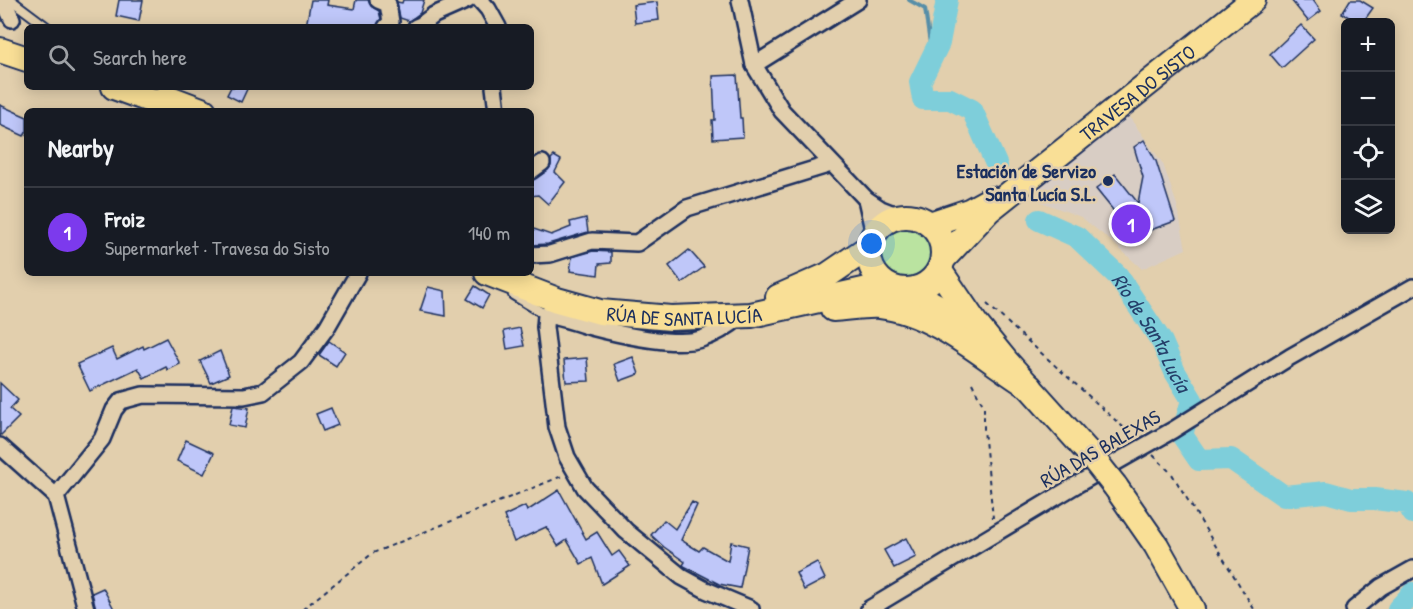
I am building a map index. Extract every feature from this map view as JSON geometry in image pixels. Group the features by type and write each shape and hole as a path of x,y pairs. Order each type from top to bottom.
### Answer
{"highway":[{"name":"TRAVESA DO SISTO","path":"930,224 969,211 993,198 1240,0"},
{"name":"TRAVESA DO SISTO","path":"942,264 976,222 999,202 1253,0"},
{"path":"6,29 24,44"},
{"path":"0,50 24,58"},
{"path":"124,90 187,108"},
{"path":"148,90 189,108"},
{"path":"899,216 921,218 930,224 939,233 944,245 942,264 933,281 922,288 910,291 897,290 886,285 877,277 869,257 872,240 880,226 899,216"},
{"name":"RÚA DE SANTA LUCÍA","path":"528,276 560,288 602,298 671,306 772,305 828,276 872,240"},
{"path":"942,264 976,324 1115,486 1156,545 1192,608"},
{"name":"RÚA DE SANTA LUCÍA","path":"495,276 556,300 600,312 709,321 742,315 772,305 886,285"},
{"path":"910,291 951,314 1006,361"},
{"path":"772,305 790,315 879,306 904,311 933,323 1030,387"}],"street":[{"path":"3,0 6,29"},
{"path":"378,0 388,4 393,24"},
{"path":"423,24 434,15 468,0"},
{"path":"480,0 496,24"},
{"path":"740,0 754,65 782,111 831,165 866,199 881,209 899,216"},
{"path":"754,65 858,0"},
{"path":"0,58 24,63"},
{"path":"494,90 497,108"},
{"path":"534,255 550,254 592,241 638,243 687,208 831,165"},
{"path":"866,199 872,240"},
{"path":"56,496 102,439 114,410 121,401 142,395 244,396 263,392 301,362 327,327 356,276"},
{"path":"528,276 563,296 584,302 649,311 700,312 709,321"},
{"name":"RÚA DAS BALEXAS","path":"869,609 1173,430 1290,357 1413,287"},
{"path":"751,609 682,577 626,531 585,488 567,457 557,427 545,327 546,315 560,316 603,330 672,340 696,330 709,321 772,305"},
{"path":"0,446 56,496 86,609"},
{"path":"1354,609 1381,587 1411,570"}],"lane":[{"path":"11,0 43,24"},
{"path":"1134,109 1138,100 1263,0"},
{"path":"167,90 191,108"},
{"path":"999,202 1022,195"},
{"path":"481,276 546,315"}],"path":[{"path":"972,383 984,408 984,430 995,534"},
{"path":"303,609 373,553 575,471"}],"shaded area":[{"name":"Estación de Servizo Santa Lucía S.L.","path":"1128,115 1163,164 1177,205 1186,249 1142,269 1081,217 1028,197"}],"green space":[{"path":"905,227 915,229 924,235 930,244 932,254 930,264 924,273 915,279 905,281 895,279 886,273 880,264 878,254 880,244 886,235 895,229"}],"building":[{"path":"119,0 143,0 139,21 116,16"},
{"path":"311,0 328,0 327,5 354,9 356,0 368,0 371,6 379,11 381,19 378,24 306,24"},
{"path":"403,0 424,0 420,13 409,21 400,18 397,2 402,3"},
{"path":"1291,0 1313,0 1321,11 1308,21"},
{"path":"1350,0 1360,0 1373,8 1366,18 1350,18 1342,13"},
{"path":"657,2 659,20 635,23 633,5"},
{"path":"1301,25 1314,39 1282,68 1270,54"},
{"path":"737,75 743,137 713,139 712,120 715,120 713,76"},
{"path":"230,90 247,90 241,102 227,95"},
{"path":"0,105 24,116 24,136 0,125"},
{"path":"1144,140 1156,161 1175,221 1148,231 1140,239 1129,241 1111,220 1117,215 1096,189 1115,174 1138,203 1143,177 1134,147"},
{"path":"554,156 561,160 555,172 565,182 548,204 538,195 534,196 534,179 548,170 551,166 551,159"},
{"path":"586,218 588,232 548,244 534,245 534,229 551,235 571,227 570,222"},
{"path":"689,250 704,267 682,283 669,266"},
{"path":"593,251 611,252 611,263 599,264 598,275 570,271 572,257"},
{"path":"475,286 489,295 482,308 467,299"},
{"path":"428,287 445,291 446,316 420,311"},
{"path":"520,328 524,346 507,349 504,331"},
{"path":"166,338 180,364 168,370 166,367 144,378 138,368 90,391 77,364 112,348 117,359"},
{"path":"329,341 345,352 336,366 319,355"},
{"path":"220,351 229,375 211,383 200,361"},
{"path":"633,357 639,374 620,381 614,364"},
{"path":"587,358 589,381 566,382 564,360"},
{"path":"0,383 18,400 10,409 19,417 0,436"},
{"path":"233,406 249,408 245,428 229,425"},
{"path":"331,408 338,425 323,431 316,414"},
{"path":"186,440 214,453 204,474 177,461"},
{"path":"559,490 586,539 597,532 612,556 619,551 630,566 602,584 592,558 581,564 567,540 558,546 546,527 514,542 504,516 525,506 527,511"},
{"path":"692,502 697,505 681,540 699,551 703,547 728,561 731,542 748,546 740,588 719,584 686,567 683,565 685,562 651,535 664,520 675,529"},
{"path":"906,538 916,557 894,568 884,550"},
{"path":"817,562 825,579 804,590 796,573"},
{"path":"103,588 114,609 96,609 92,593"}],"waterway":[{"path":"909,0 925,9 932,58"},
{"name":"Río de Santa Lucía","path":"947,0 939,43 920,82 923,99 950,99 972,110 997,166"},
{"name":"Río de Santa Lucía","path":"1039,220 1077,237 1118,276 1162,342 1175,372 1192,400 1182,435 1199,460 1231,459 1284,496 1326,492 1351,499 1407,503 1413,513"},
{"name":"Río de Santa Lucía","path":"1398,609 1413,593"}],"place":[{"name":"Estación de Servizo Santa Lucía S.L.","path":"1108,181"},
{"name":"Froiz","path":"1131,224"}]}
